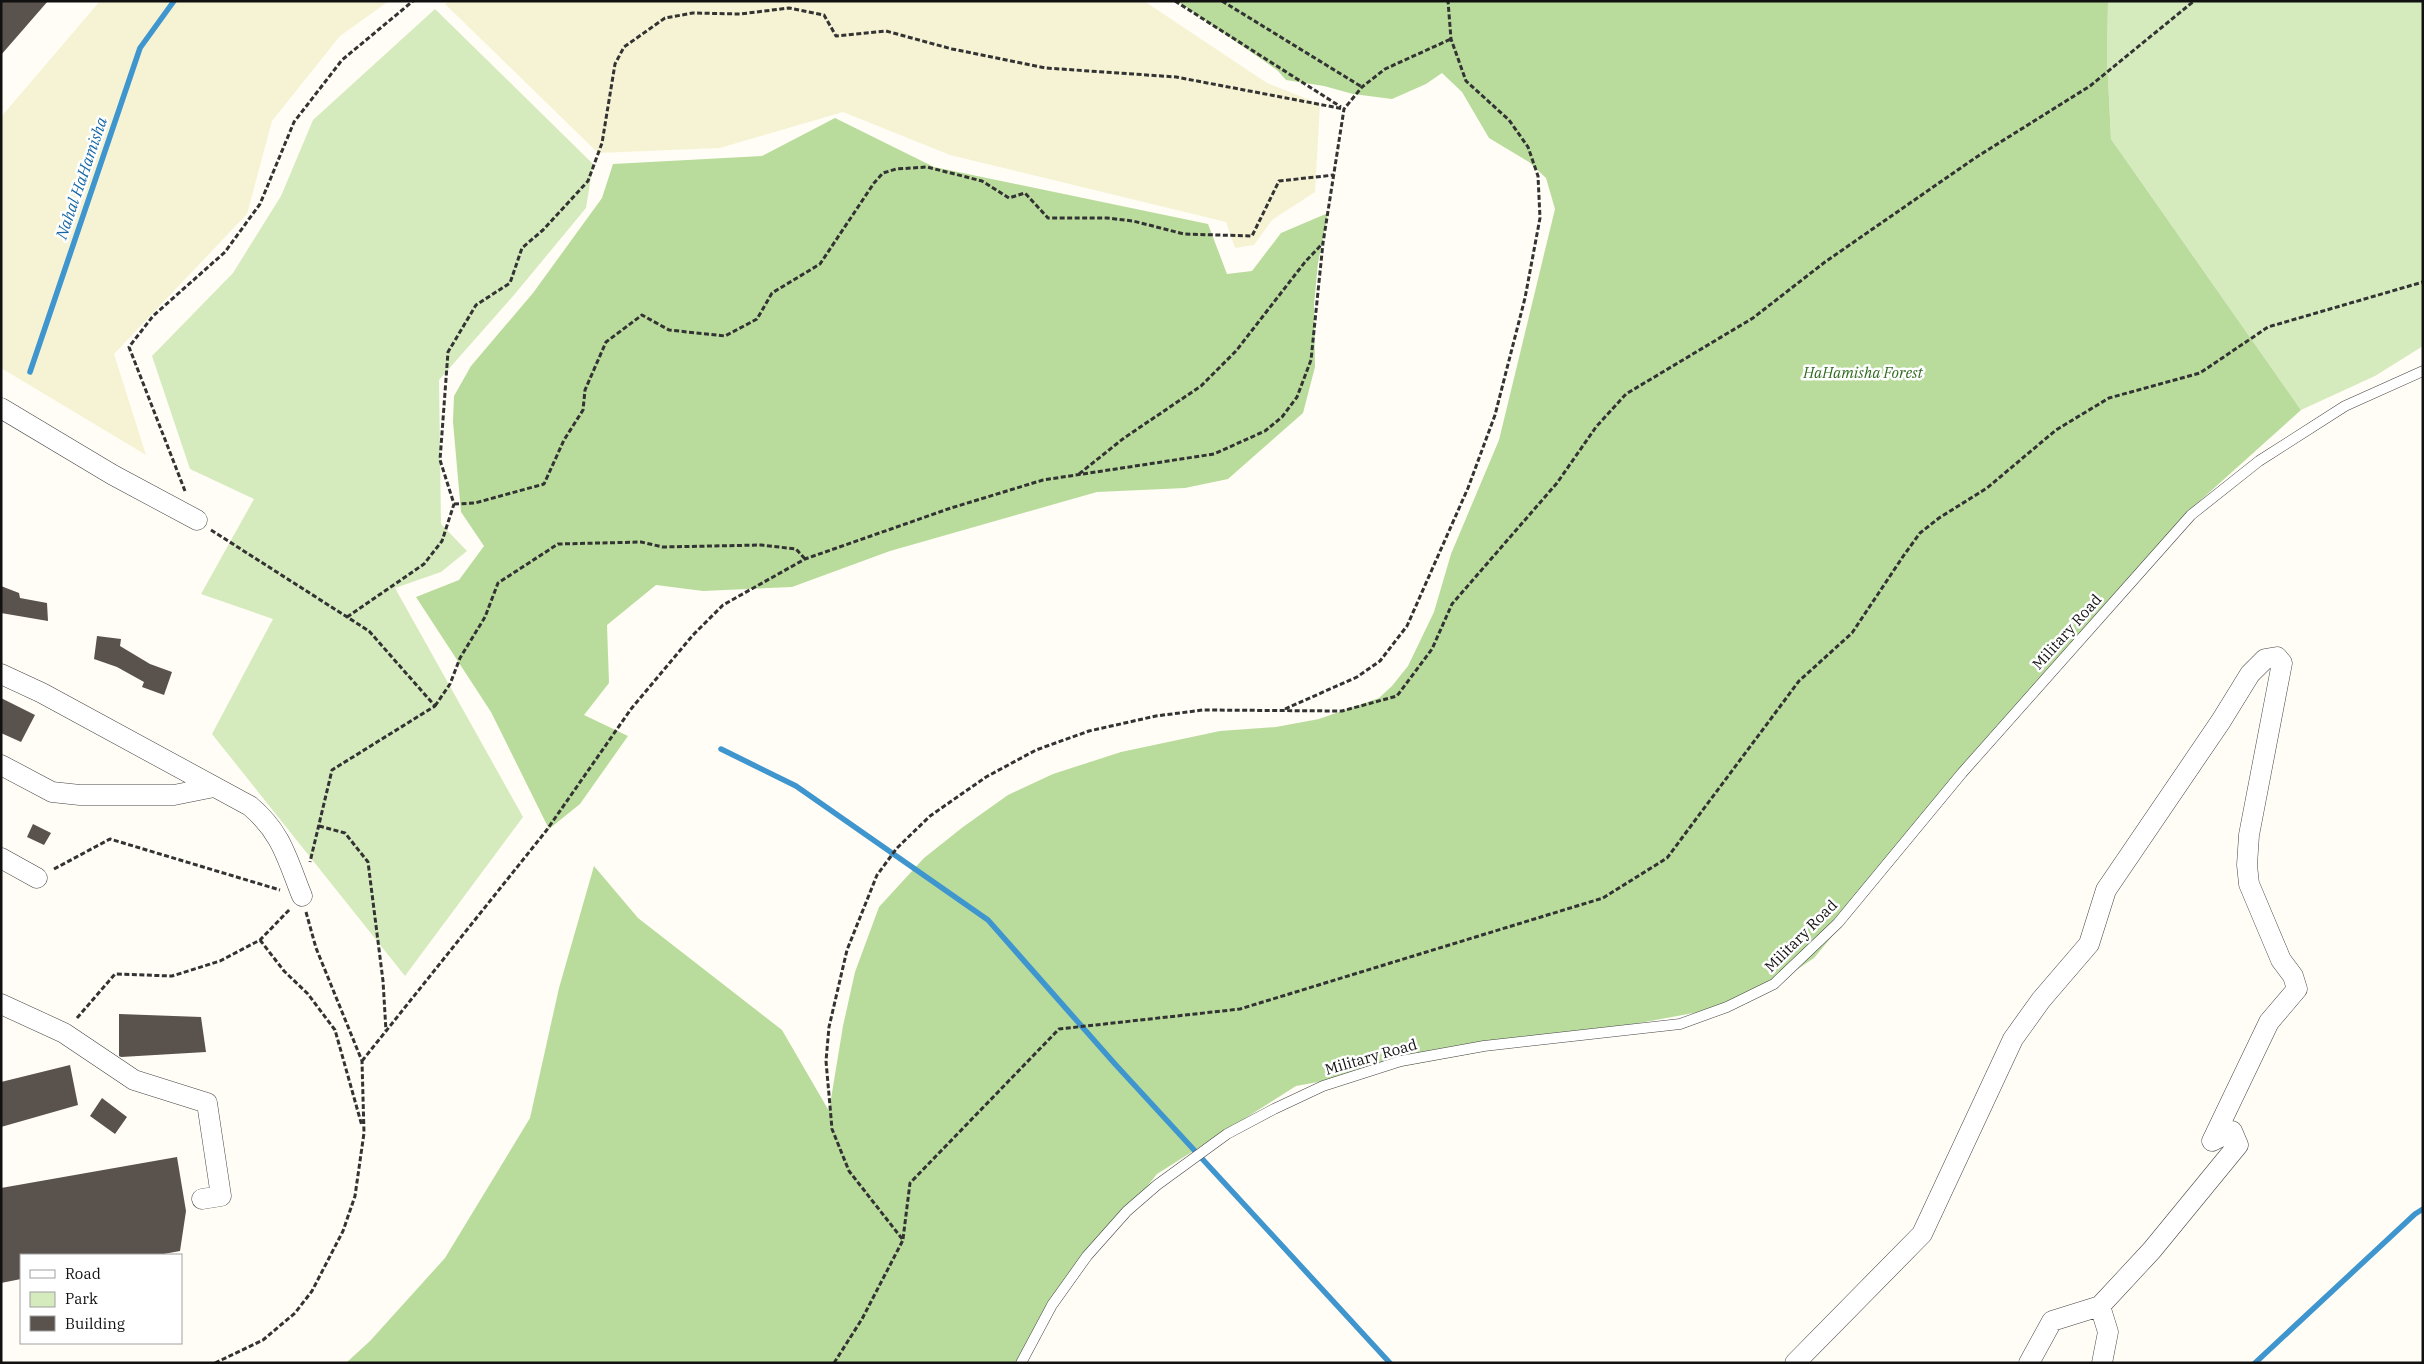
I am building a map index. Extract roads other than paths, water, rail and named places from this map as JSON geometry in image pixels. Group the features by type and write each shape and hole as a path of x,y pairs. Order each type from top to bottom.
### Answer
{"street":[{"path":"1,408 113,476 197,520"},
{"path":"1795,1363 1922,1234 2013,1039 2041,1000 2089,944 2106,890 2216,729 2250,674 2266,659 2277,658 2282,663 2248,835 2247,865 2249,884 2281,960 2293,976 2297,989 2269,1022 2212,1141 2232,1131 2238,1145 2152,1250 2100,1306 2052,1321 2029,1363"},
{"path":"1,674 51,698 250,806 267,820 279,839 302,896"},
{"path":"1,765 52,792 80,795 174,795 214,787"},
{"path":"1,858 36,878"},
{"path":"1,1004 64,1033 134,1080 207,1102 221,1196 202,1199"},
{"path":"2100,1306 2108,1332 2102,1363"}],"lane":[{"name":"Military Road","path":"1021,1363 1052,1305 1087,1256 1127,1211 1157,1185 1227,1134 1274,1109 1323,1086 1401,1061 1484,1046 1680,1024 1728,1007 1774,984 1838,923 1962,773 2191,515 2259,461 2345,406 2423,371"}],"waterway":[{"name":"Nahal HaHamisha","path":"30,372 140,48 174,1"},
{"path":"721,749 796,786 988,920 1115,1064 1390,1363"},
{"path":"2255,1363 2415,1214 2423,1209"}],"park label":[{"name":"HaHamisha Forest","path":"1863,373"}]}
